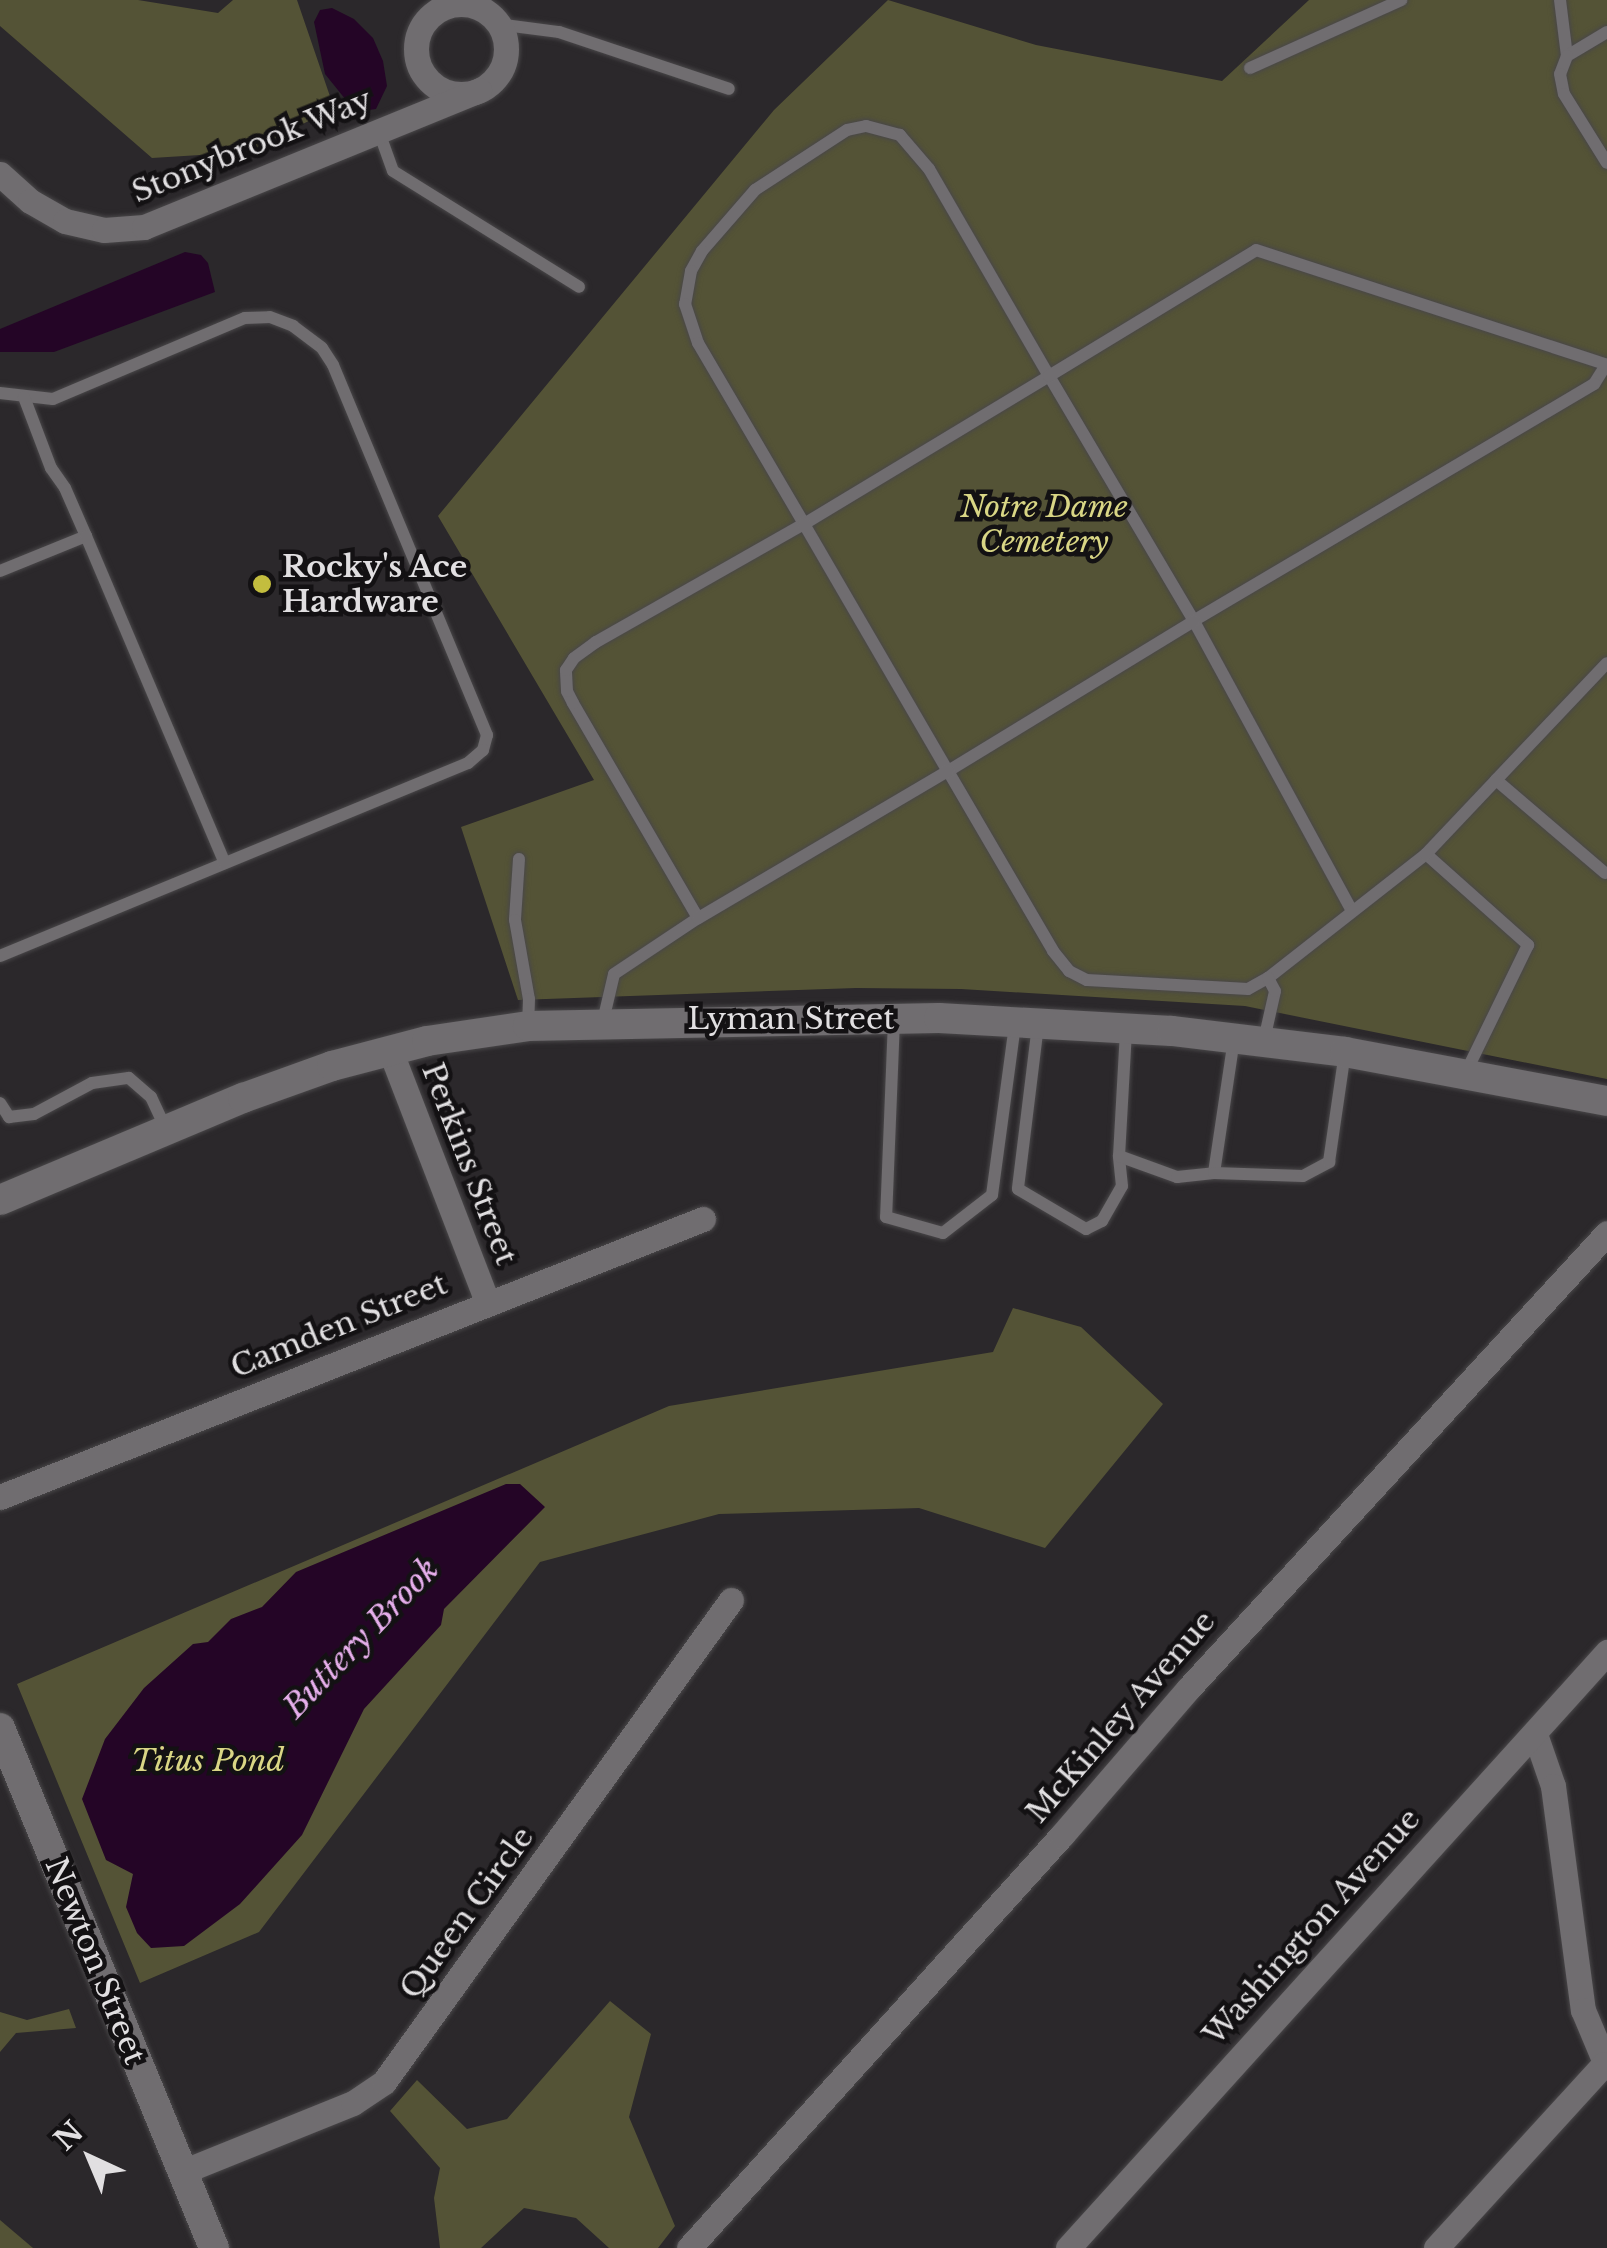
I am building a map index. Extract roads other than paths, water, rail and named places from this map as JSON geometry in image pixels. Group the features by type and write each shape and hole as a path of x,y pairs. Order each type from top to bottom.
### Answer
{"main road":[{"name":"Lyman Street","path":"0,1200 166,1129 314,1072 390,1050 528,1026 602,1021 894,1018 1126,1028 1249,1038 1344,1052 1607,1102"},
{"name":"Newton Street","path":"0,1728 10,1782 214,2248"}],"street":[{"path":"451,6 476,10 504,40 502,66 478,90 461,94 436,88 420,68 416,50 422,26 435,13 451,6"},
{"name":"Stonybrook Way","path":"0,174 30,201 64,221 90,228 130,229 162,221 478,90"},
{"name":"Perkins Street","path":"390,1050 487,1302"},
{"name":"Camden Street","path":"0,1497 703,1219"},
{"name":"McKinley Avenue","path":"689,2248 1062,1835 1201,1674 1607,1233"},
{"name":"Queen Circle","path":"182,2172 353,2103 391,2075 731,1600"},
{"name":"Washington Avenue","path":"1068,2248 1607,1652"},
{"path":"1436,2248 1606,2066 1583,2010 1553,1786 1535,1734"}],"lane":[{"path":"1250,68 1402,0"},
{"path":"1560,0 1567,56 1560,74 1564,94 1607,163"},
{"path":"476,10 558,32 729,90"},
{"path":"1567,56 1607,32"},
{"path":"1351,909 1194,621 914,146 886,128 866,126 830,139 779,172 734,209 691,271 685,304 698,343 1053,951 1069,971 1088,980 1159,987 1248,989 1268,978 1351,909 1426,854 1607,663"},
{"path":"378,132 393,171 579,286"},
{"path":"602,1021 614,974 698,918 1594,384 1606,365 1256,250 804,524 596,642 579,653 566,670 573,703 698,918"},
{"path":"0,393 62,396 258,316 292,326 322,348 333,365 484,724 486,743 468,763 0,956"},
{"path":"24,397 50,468 63,484 86,536 224,864"},
{"path":"0,571 86,536"},
{"path":"1496,780 1606,872"},
{"path":"1426,854 1528,945 1465,1074"},
{"path":"518,859 515,920 529,999 528,1026"},
{"path":"1214,1173 1249,1038 1275,991 1268,978"},
{"path":"894,1018 886,1216 943,1233 992,1195 1027,1022"},
{"path":"1027,1022 1018,1189 1086,1229 1102,1220 1122,1186 1119,1156 1126,1028"},
{"path":"1119,1156 1177,1177 1214,1173 1302,1176 1330,1162 1344,1052"},
{"path":"0,1103 9,1117 34,1114 92,1083 129,1078 151,1097 166,1129"}],"water":[{"path":"332,8 354,19 373,38 383,61 387,86 376,109 362,111 350,105 325,74 314,22 320,10"},
{"path":"185,252 201,255 208,263 215,292 54,352 0,352 0,329"},
{"name":"Titus Pond","path":"506,1484 520,1484 545,1507 444,1609 441,1625 364,1709 302,1835 240,1904 184,1946 151,1948 137,1933 126,1907 133,1874 106,1860 82,1799 105,1739 144,1688 193,1644 208,1642 231,1619 262,1607 296,1572"}],"place":[{"name":"Rocky's Ace Hardware","path":"262,584"}],"park label":[{"name":"Notre Dame Cemetery","path":"1044,524"}],"water label":[{"name":"Buttery Brook","path":"361,1638"}]}
